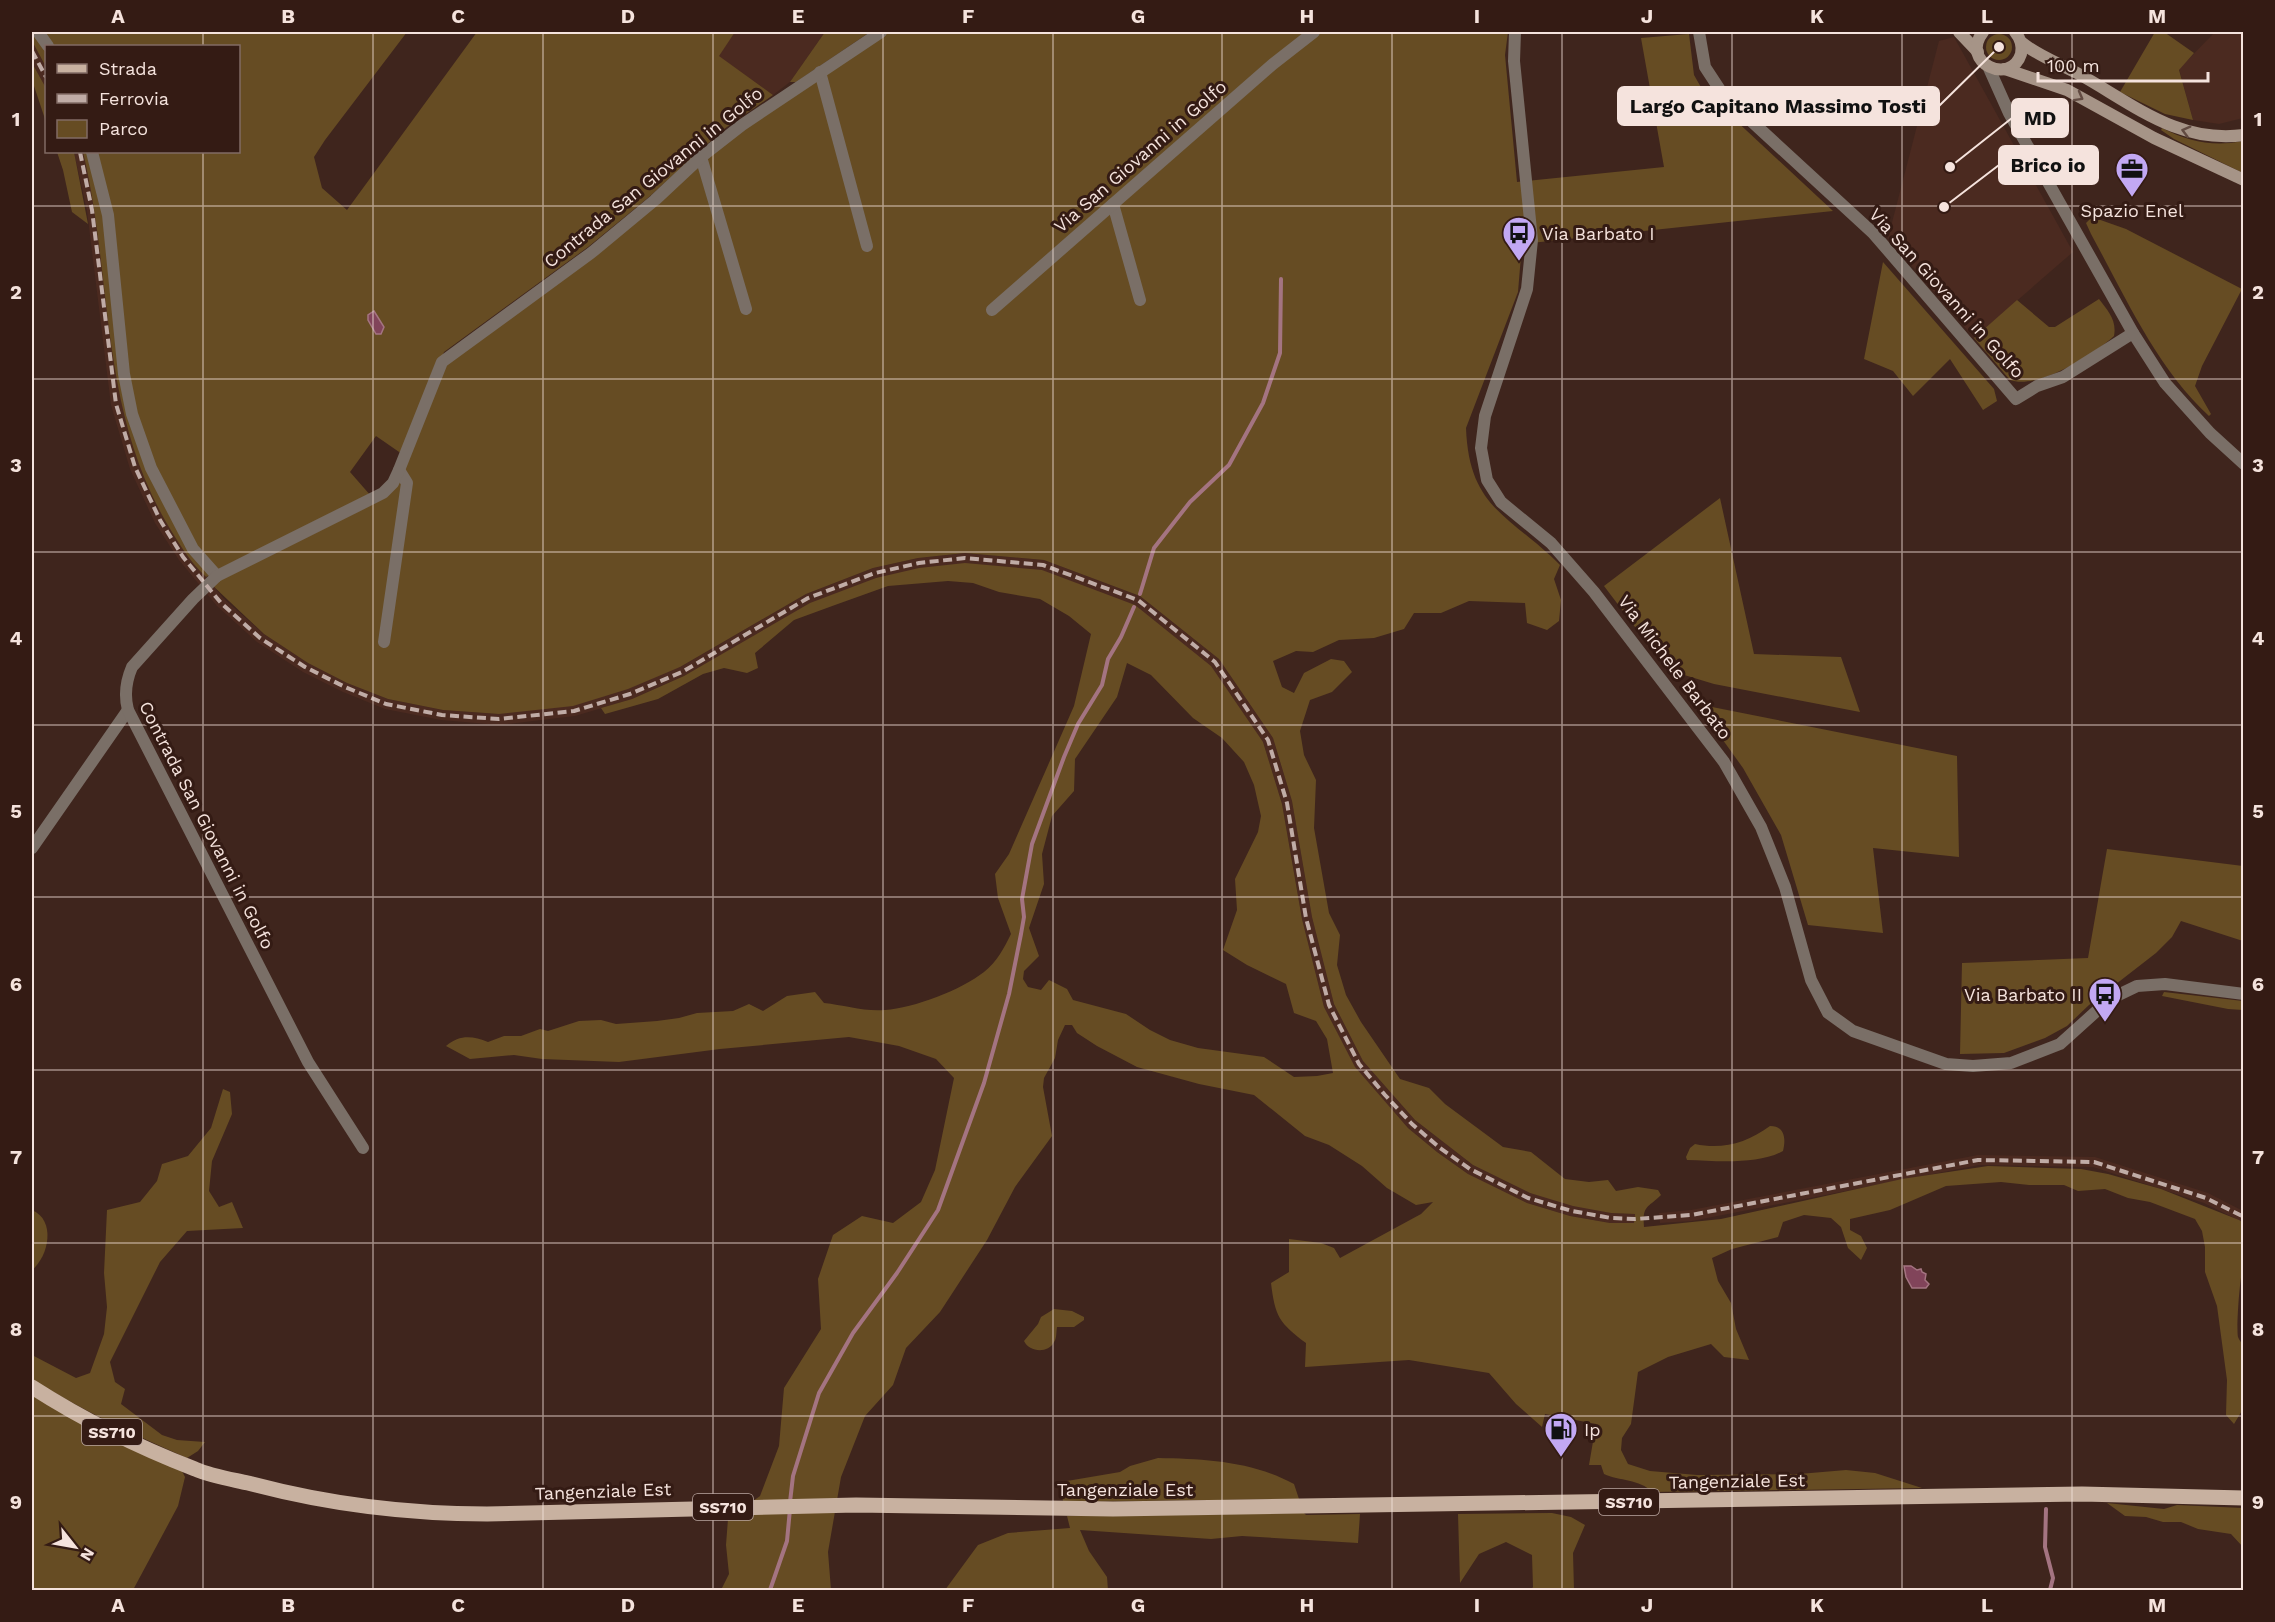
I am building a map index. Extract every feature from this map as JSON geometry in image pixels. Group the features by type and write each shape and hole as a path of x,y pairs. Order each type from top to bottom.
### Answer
{"main road":[{"path":"1959,32 1978,52"},
{"path":"1983,32 1977,44 1978,52 1981,60 1988,66 2005,69 2067,90 2154,138 2244,180"},
{"path":"2005,69 2019,58 2021,50 2018,37"},
{"path":"2018,37 2035,53 2077,73 2129,105 2173,127 2198,134 2225,137 2244,135"},
{"name":"Tangenziale Est","path":"32,1387 111,1432 196,1470 292,1495 432,1514 856,1505 1113,1509 2082,1494 2244,1498"}],"street":[{"path":"38,32 47,45"},
{"name":"Contrada San Giovanni in Golfo","path":"363,1148 308,1062 128,710 126,700 128,678 132,668 193,599 217,576 383,493 393,483 399,470 442,362 591,253 742,125 881,32"},
{"name":"Via San Giovanni in Golfo","path":"992,310 1273,64 1314,32"},
{"name":"Via Michele Barbato","path":"1515,32 1514,61 1532,240 1527,289 1485,416 1481,448 1487,480 1501,502 1551,543 1594,592 1724,762 1761,827 1785,887 1811,980 1828,1013 1853,1031 1946,1064 1973,1066 2011,1063 2060,1044 2109,999 2137,986 2165,984 2244,994"},
{"name":"Via San Giovanni in Golfo","path":"1699,32 1705,67 1724,96 1873,233 2016,399 2037,386 2063,377 2133,333"},
{"path":"1988,66 2009,113 2133,333 2165,382 2210,433 2244,464"},
{"path":"820,72 867,246"},
{"path":"92,153 108,216 124,374 132,414 151,468 188,540 217,576"},
{"path":"701,158 746,309"},
{"path":"1113,204 1140,300"},
{"path":"384,642 407,483 399,470"},
{"path":"32,848 128,710"}],"shaded area":[{"path":"735,32 825,32 790,82 773,95 718,56"},
{"path":"2215,32 2243,32 2243,118 2219,124 2193,120 2179,69"},
{"path":"1954,37 2073,252 1974,338 1888,238 1939,41"},
{"path":"32,41 45,65 45,86 32,63"},
{"path":"74,153 85,153 187,554 224,599 264,634 308,663 347,683 388,699 443,710 499,714 680,667 806,594 873,568 918,558 965,553 1044,560 1140,596 1219,659 1273,738 1292,801 1312,917 1334,1004 1363,1061 1415,1120 1473,1165 1530,1193 1611,1213 1635,1214 1634,1224 1610,1223 1570,1216 1527,1203 1468,1174 1408,1128 1354,1067 1324,1007 1302,919 1282,804 1263,742 1042,570 876,578 684,676 632,699 575,716 499,725 441,720 385,709 303,672 257,642 217,606 179,560 155,523 130,469 111,405 87,211"},
{"path":"374,311 384,327 381,334 376,334 368,320 368,315"},
{"path":"1978,1155 2095,1157 2208,1193 2243,1211 2244,1223 2204,1203 2093,1167 1979,1165 1692,1221 1660,1223 1659,1213 1691,1210"},
{"path":"1904,1266 1921,1269 1926,1274 1925,1280 1929,1284 1926,1288 1912,1288 1906,1277"}],"green space":[{"path":"32,32 407,32 314,157 322,188 347,210 477,32 735,32 719,56 773,95 724,129 649,197 588,247 444,352 402,454 376,436 350,472 371,496 206,577 189,558 166,522 144,478 129,433 118,387 92,199 83,153 240,153 240,45 45,45 45,65 32,41"},
{"path":"825,32 870,32 796,82 790,82"},
{"path":"883,32 1508,32 1505,55 1517,182 1664,167 1641,38 1689,34 1694,75 1702,89 1833,211 1522,244 1518,292 1466,428 1469,455 1475,477 1484,494 1495,508 1560,565 1554,579 1561,600 1559,621 1547,630 1527,623 1525,603 1469,601 1441,613 1414,613 1404,629 1374,638 1339,640 1313,652 1296,651 1273,661 1282,687 1294,693 1304,673 1331,659 1344,661 1352,672 1332,692 1310,700 1300,731 1304,755 1316,780 1314,828 1329,913 1340,935 1337,965 1346,995 1361,1022 1400,1079 1429,1088 1445,1104 1503,1147 1531,1152 1565,1179 1589,1182 1608,1180 1616,1191 1638,1187 1658,1190 1661,1195 1645,1211 1644,1227 1721,1219 1902,1179 1988,1166 2081,1169 2108,1174 2161,1189 2239,1220 2244,1223 2238,1324 2238,1337 2243,1346 2243,1409 2234,1424 2226,1415 2227,1380 2217,1306 2205,1272 2205,1247 2202,1231 2195,1219 2150,1202 2128,1198 2105,1189 2078,1191 2064,1185 2001,1182 1946,1186 1890,1210 1850,1219 1850,1230 1861,1236 1867,1248 1861,1260 1848,1248 1841,1227 1831,1218 1804,1215 1783,1222 1778,1237 1732,1249 1712,1258 1718,1281 1731,1303 1736,1329 1749,1360 1724,1357 1711,1344 1668,1357 1638,1372 1631,1424 1622,1438 1621,1450 1628,1464 1650,1471 1697,1475 1799,1474 1846,1470 1875,1473 1922,1488 1652,1492 1635,1482 1604,1474 1601,1465 1589,1465 1596,1424 1545,1414 1542,1427 1516,1404 1489,1373 1409,1360 1305,1367 1306,1343 1280,1318 1274,1303 1271,1283 1289,1272 1289,1239 1321,1243 1334,1248 1340,1258 1421,1214 1433,1202 1416,1205 1387,1188 1362,1166 1329,1145 1305,1136 1254,1095 1199,1084 1137,1067 1097,1046 1077,1033 1072,1025 1065,1025 1058,1040 1055,1058 1044,1078 1043,1087 1052,1136 1015,1187 987,1240 940,1312 906,1348 893,1385 865,1416 841,1477 828,1552 831,1590 721,1590 729,1574 726,1545 728,1519 760,1496 779,1446 784,1388 821,1329 818,1279 833,1235 862,1216 893,1223 921,1202 935,1170 954,1078 936,1059 899,1046 849,1037 720,1049 619,1062 542,1059 514,1055 470,1059 446,1046 461,1038 472,1037 488,1042 504,1036 521,1036 540,1029 548,1031 579,1021 601,1020 616,1024 657,1021 697,1013 733,1011 749,1004 763,1011 787,996 815,992 824,1003 870,1010 897,1009 923,1002 963,985 993,964 1011,934 998,898 995,874 1009,854 1074,706 1091,634 1069,616 1040,599 999,592 973,583 948,581 888,586 794,620 755,653 758,668 747,673 724,668 703,674 658,699 605,714 601,708 632,699 684,676 810,603 876,578 919,568 965,563 1042,570 1135,605 1211,666 1263,742 1282,804 1302,919 1324,1007 1355,1067 1408,1128 1468,1174 1527,1203 1570,1216 1610,1223 1634,1223 1635,1214 1611,1213 1573,1206 1530,1193 1473,1165 1415,1120 1363,1061 1334,1004 1312,917 1292,801 1273,738 1219,659 1140,596 1044,560 965,553 918,558 873,568 806,594 680,667 628,689 573,706 499,714 443,710 388,699 347,683 308,663 264,634 211,584 388,493 445,363 703,158","holes":["1127,663 1151,675 1193,718 1222,738 1244,762 1254,785 1261,816 1258,832 1235,879 1237,910 1223,950 1247,965 1286,984 1294,1013 1316,1021 1327,1039 1333,1073 1294,1077 1264,1057 1198,1048 1170,1040 1126,1014 1073,1000 1067,989 1049,980 1041,990 1028,987 1023,979 1024,971 1039,956 1029,928 1044,884 1042,854 1052,816 1074,791 1075,759 1117,697"]},
{"path":"2155,32 2164,32 2194,53 2179,70 2193,120 2165,114 2120,92"},
{"path":"1999,34 2008,38 2012,47 2008,56 1999,60 1990,56 1986,47 1990,38"},
{"path":"32,63 45,86 45,119 32,80"},
{"path":"2162,128 2182,137 2202,142 2243,141 2243,173 2174,139 2161,130"},
{"path":"57,153 74,153 88,224 72,212"},
{"path":"2092,217 2126,229 2242,289 2202,366 2195,386 2211,414 2209,416 2173,376 2143,330 2086,223"},
{"path":"1883,262 1994,389 1997,401 1983,410 1950,359 1913,396 1893,371 1864,359"},
{"path":"2099,299 2113,320 2114,336 2065,369 2035,380 2022,382 2010,380 1974,338 2017,300 2049,327 2055,327"},
{"path":"1720,498 1754,654 1841,657 1860,712 1714,684 1681,674 1657,656 1604,586"},
{"path":"1697,704 1957,756 1959,857 1873,848 1883,933 1808,925 1781,835 1743,768"},
{"path":"2107,849 2243,866 2243,941 2181,921 2172,937 2156,953 2089,1005 2067,1026 2045,1038 2004,1053 1960,1054 1962,963 2088,958"},
{"path":"2164,992 2243,1001 2243,1010 2162,996"},
{"path":"223,1089 230,1092 232,1114 212,1161 209,1191 219,1207 232,1202 243,1228 187,1231 160,1262 110,1362 115,1382 125,1389 121,1404 162,1435 177,1440 205,1442 198,1451 187,1458 108,1421 32,1379 32,1355 76,1378 90,1373 104,1334 107,1307 104,1273 107,1210 140,1202 157,1181 162,1164 188,1156 211,1128"},
{"path":"1770,1126 1779,1128 1783,1134 1783,1151 1750,1160 1687,1160 1690,1148 1695,1144 1715,1146 1734,1144"},
{"path":"32,1210 45,1222 47,1238 43,1256 32,1270"},
{"path":"1054,1309 1072,1311 1084,1317 1084,1320 1074,1327 1057,1327 1055,1340 1051,1346 1043,1350 1026,1345 1024,1341 1041,1317"},
{"path":"32,1395 108,1438 182,1471 185,1477 178,1506 133,1590 32,1590"},
{"path":"1158,1458 1211,1461 1262,1470 1294,1484 1299,1499 1063,1502 1061,1482 1120,1472 1130,1466"},
{"path":"2107,1503 2164,1509 2177,1505 2243,1508 2243,1547 2231,1534 2198,1529 2181,1522 2163,1522 2146,1517 2125,1516"},
{"path":"1304,1513 1306,1515 1360,1514 1358,1543 1242,1536 1211,1539 1080,1530 1089,1551 1107,1577 1108,1590 945,1590 978,1545 1008,1533 1070,1528 1067,1516"},
{"path":"1552,1513 1571,1517 1585,1525 1573,1553 1574,1590 1531,1590 1533,1587 1532,1555 1506,1542 1479,1554 1460,1583 1458,1514"}],"waterway":[{"path":"1140,594 1154,548 1190,502 1229,465 1263,403 1280,353 1281,279"},
{"path":"790,1502 793,1476 819,1393 853,1333 897,1273 938,1210 984,1083 1009,994 1024,917 1022,899 1032,844 1078,724 1102,685 1108,659 1134,607"},
{"path":"770,1590 787,1541 790,1509"},
{"path":"2046,1509 2045,1547 2053,1578 2050,1590"}],"railway":[{"path":"32,51 45,75"},
{"path":"80,153 92,210 116,404 135,467 160,520 183,557 221,603 260,638 305,667 345,687 386,704 442,715 499,719 574,711 630,694 682,672 808,598 875,573 919,563 965,558 1043,565 1138,600 1215,662 1268,740 1287,803 1306,918 1329,1005 1359,1064 1385,1095 1412,1124 1470,1169 1528,1198 1572,1211 1611,1218 1635,1219 1691,1215 1978,1160 2094,1162 2206,1198 2244,1217"}],"place":[{"name":"Largo Capitano Massimo Tosti","path":"1999,47"},
{"name":"MD","path":"1950,167"},
{"name":"Spazio Enel","path":"2132,198"},
{"name":"Brico io","path":"1944,207"},
{"name":"Via Barbato I","path":"1519,262"},
{"name":"Via Barbato II","path":"2105,1023"},
{"name":"Ip","path":"1561,1458"}]}
